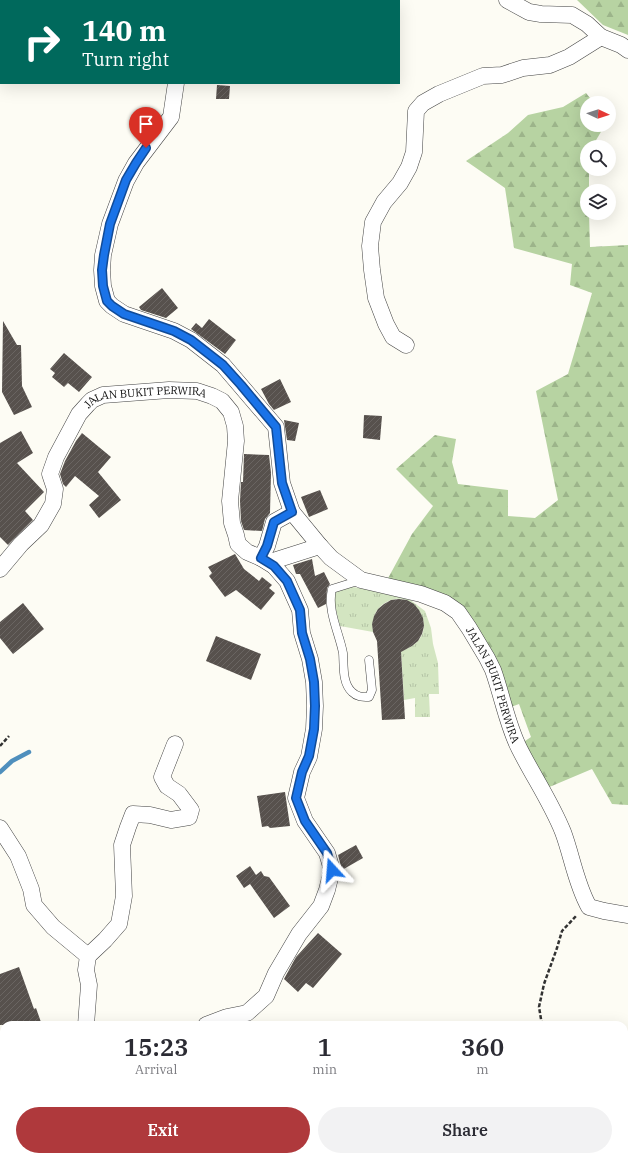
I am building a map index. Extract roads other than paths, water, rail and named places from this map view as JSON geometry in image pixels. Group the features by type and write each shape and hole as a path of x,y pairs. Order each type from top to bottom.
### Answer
{"street":[{"path":"507,0 529,12 572,15 587,24 601,37 621,45 628,50"},
{"path":"406,345 393,337 386,324 376,298 370,246 373,222 384,202 400,183 409,168 414,152 416,111 423,103 440,94 483,76 502,75 523,68 550,65 569,57 601,37"},
{"path":"176,84 171,117 136,163 126,180 110,224 102,270 103,286 107,301 124,314 174,331 191,340 223,365 276,427 282,483 292,512 274,522 267,546 268,562 287,581 300,610 302,633 310,659 314,682 314,729 309,756 302,772 296,798 305,821 327,853 332,870 321,906 299,934 276,973 266,996 247,1013 227,1017 216,1021"},
{"name":"JALAN BUKIT PERWIRA","path":"0,569 21,544 41,525 53,504 55,489 50,474 56,457 79,414 88,404 92,400 103,395 169,390 198,390 222,401 231,412 235,426 236,440 230,501 232,523 238,544 247,552 268,562"},
{"name":"JALAN BUKIT PERWIRA","path":"292,512 331,558 361,580 421,594 445,603 458,612 493,670 518,746 554,812 569,849 584,898 589,906 604,911 628,915"},
{"path":"268,562 320,546"},
{"path":"86,1021 89,985 86,970 88,956 119,924 124,896 122,845 134,814 150,815 171,820 189,817 191,810 179,794 167,786 162,777 175,744"},
{"path":"0,828 18,856 31,888 34,905 53,927 88,956"}],"lane":[{"path":"361,580 332,589 330,596 330,603 342,652 344,677 351,692 360,698 369,697 372,690 370,660"}],"waterway":[{"path":"0,772 12,761 29,752"}]}
